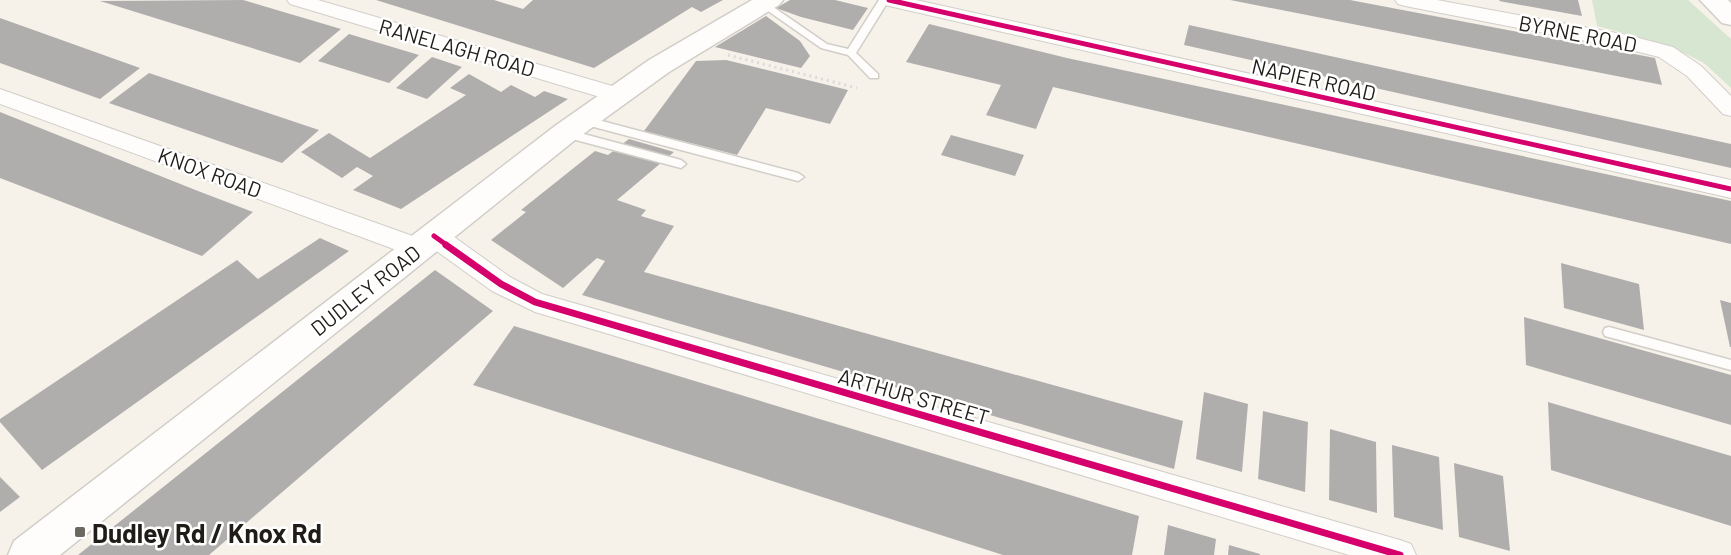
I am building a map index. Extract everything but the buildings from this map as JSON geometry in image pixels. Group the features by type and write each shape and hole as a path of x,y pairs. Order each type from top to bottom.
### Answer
{"main road":[{"path":"1713,0 1731,17"},
{"name":"DUDLEY ROAD","path":"28,555 618,94 692,46 767,2"}],"street":[{"name":"RANELAGH ROAD","path":"297,0 618,94"},
{"name":"NAPIER ROAD","path":"889,0 1731,189"},
{"name":"BYRNE ROAD","path":"1405,0 1628,42 1666,52 1694,71 1731,109"},
{"name":"KNOX ROAD","path":"0,96 427,242"},
{"name":"ARTHUR STREET","path":"427,242 535,302 1400,555"}],"lane":[{"path":"851,53 884,0"},
{"path":"767,2 824,46 851,53 874,76"},
{"path":"574,127 681,164"},
{"path":"574,127 798,177"},
{"path":"1609,332 1731,365"}],"path":[{"path":"692,46 866,90"}],"green space":[{"path":"1592,0 1688,0 1731,39 1731,88 1704,63 1668,45 1597,26"}],"cycle path":[{"path":"889,0 1731,189"},
{"path":"434,236 501,284 535,302 1400,555"}],"place":[{"name":"Dudley Rd / Knox Rd","path":"80,532"}]}
